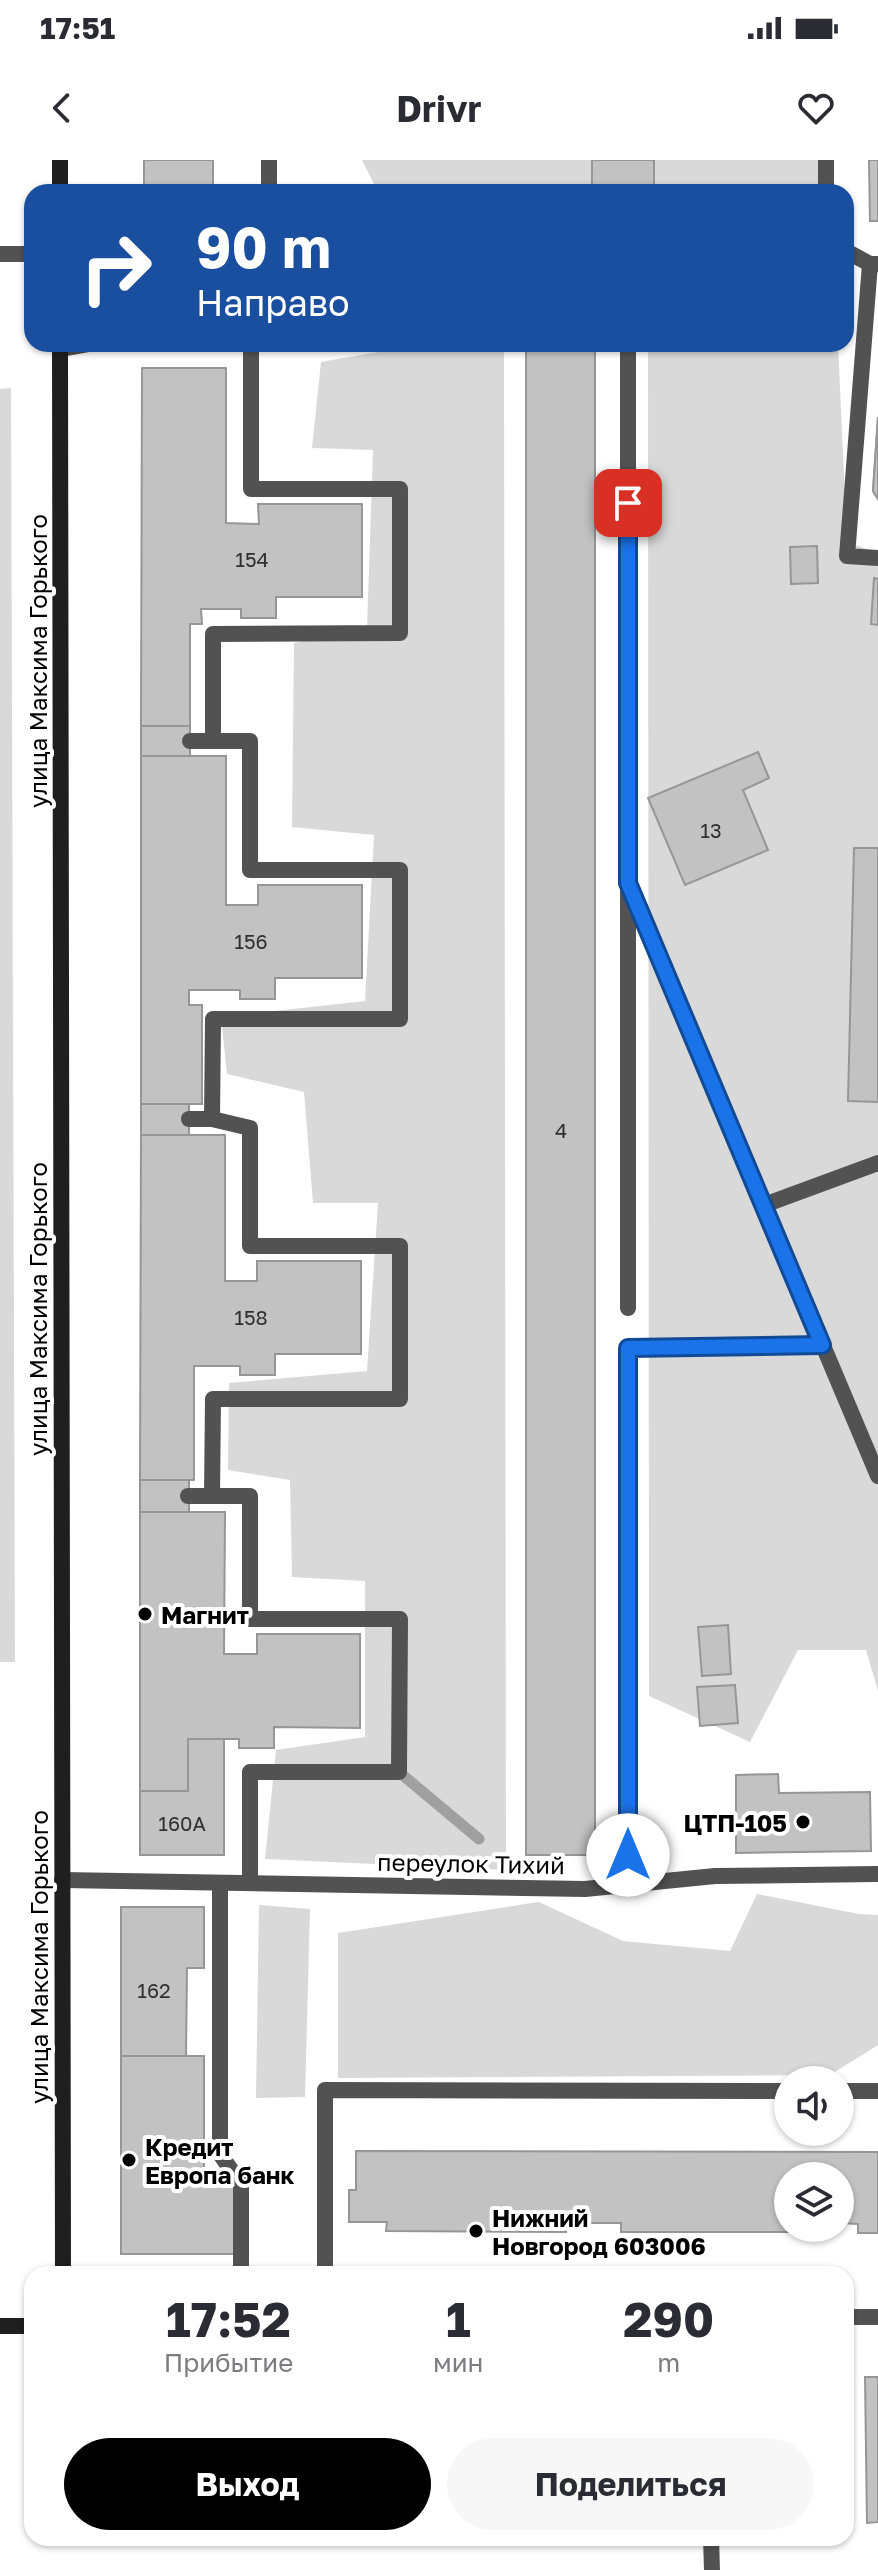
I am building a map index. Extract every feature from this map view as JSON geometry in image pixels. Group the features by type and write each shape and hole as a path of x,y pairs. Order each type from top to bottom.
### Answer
{"main road":[{"path":"60,160 60,184"},
{"name":"улица Максима Горького","path":"60,352 63,2266"},
{"path":"0,2326 24,2326"}],"street":[{"path":"269,160 269,184"},
{"path":"826,160 826,184"},
{"path":"0,254 24,254"},
{"path":"854,255 874,264 847,556 878,558"},
{"path":"213,741 213,634 400,633 400,489 251,489 251,352"},
{"path":"628,352 628,1308"},
{"path":"190,741 250,741 250,870 400,870 400,1019 213,1019 212,1119"},
{"path":"628,883 878,1476"},
{"path":"189,1119 212,1119 250,1128 250,1246 400,1246 400,1399 213,1399 212,1496"},
{"path":"764,1205 878,1163"},
{"path":"628,1885 628,1348 822,1345"},
{"path":"188,1496 250,1496 250,1619 400,1619 399,1772 250,1772 250,1883"},
{"name":"переулок Тихий","path":"62,1880 585,1889 715,1876 878,1874"},
{"path":"220,1883 220,2154 241,2184 241,2266"},
{"path":"325,2266 325,2090 774,2091"},
{"path":"854,2091 878,2091"},
{"path":"854,2317 878,2317"},
{"path":"711,2546 712,2570"}],"shaded area":[{"path":"362,160 829,160 830,184 374,184"},
{"path":"378,352 504,352 506,1870 265,1859 276,1750 365,1737 365,1581 292,1577 290,1480 228,1470 229,1383 367,1371 378,1203 313,1203 304,1092 227,1074 221,1017 365,1001 374,835 292,827 294,643 367,628 373,450 312,448 321,362"},
{"path":"648,352 838,352 847,542 878,553 878,1691 866,1650 798,1650 750,1742 649,1696"},
{"path":"11,388 15,1662 0,1662 0,389"},
{"path":"757,1894 878,1915 878,2045 844,2066 774,2066 774,2075 338,2078 338,1933 539,1902 623,1941 730,1951"},
{"path":"259,1905 310,1909 305,2097 256,2098"}],"building":[{"path":"144,160 213,160 213,184 144,184"},
{"path":"592,160 654,160 654,184 592,184"},
{"path":"869,160 878,160 878,221 870,221"},
{"path":"526,352 595,352 595,1855 526,1855"},
{"path":"142,368 226,368 226,523 259,524 258,504 362,504 362,597 276,597 276,618 241,618 241,609 201,609 202,624 190,624 190,726 141,726"},
{"path":"878,417 878,499 873,491"},
{"path":"878,417 878,499 873,491"},
{"path":"817,546 818,583 791,584 790,547"},
{"path":"874,578 878,579 878,625 871,624"},
{"path":"141,726 190,726 190,756 141,756"},
{"path":"758,752 769,778 743,790 768,850 685,885 648,798"},
{"path":"141,756 226,756 226,905 258,905 258,885 362,885 362,978 275,978 275,999 240,999 240,990 189,990 189,1005 202,1005 202,1104 141,1104"},
{"path":"854,848 878,848 878,1102 848,1101"},
{"path":"141,1104 189,1104 189,1135 141,1135"},
{"path":"141,1135 225,1135 225,1281 257,1281 257,1261 361,1261 361,1354 275,1354 275,1375 240,1375 240,1366 194,1366 194,1480 140,1480"},
{"path":"140,1480 189,1480 189,1512 140,1512"},
{"path":"140,1512 225,1512 224,1654 257,1654 257,1634 360,1634 360,1728 274,1727 274,1748 239,1748 239,1739 188,1739 188,1791 140,1791"},
{"path":"728,1625 731,1674 702,1676 698,1627"},
{"path":"735,1685 738,1723 700,1726 697,1687"},
{"path":"188,1739 224,1739 224,1855 140,1855 140,1791 188,1791"},
{"name":"ЦТП-105","path":"778,1774 779,1793 870,1792 871,1851 736,1853 736,1775"},
{"path":"121,1907 204,1907 204,1968 187,1968 186,2056 121,2056"},
{"path":"121,2056 204,2056 204,2185 234,2185 234,2254 121,2254"},
{"path":"356,2151 878,2152 878,2233 858,2233 858,2224 854,2224 854,2162 774,2162 774,2232 621,2232 621,2223 565,2223 566,2232 386,2231 387,2222 349,2222 349,2190 356,2190"},
{"path":"865,2377 878,2377 878,2522 867,2523"}],"waterway":[{"path":"399,1772 479,1839"}],"place":[{"name":"Магнит","path":"145,1614"},
{"name":"ЦТП-105","path":"803,1822"},
{"name":"Кредит Европа банк","path":"129,2160"},
{"name":"Нижний Новгород 603006","path":"476,2231"}],"route":[{"path":"628,503 628,883 822,1345 628,1348 628,1855"}]}
